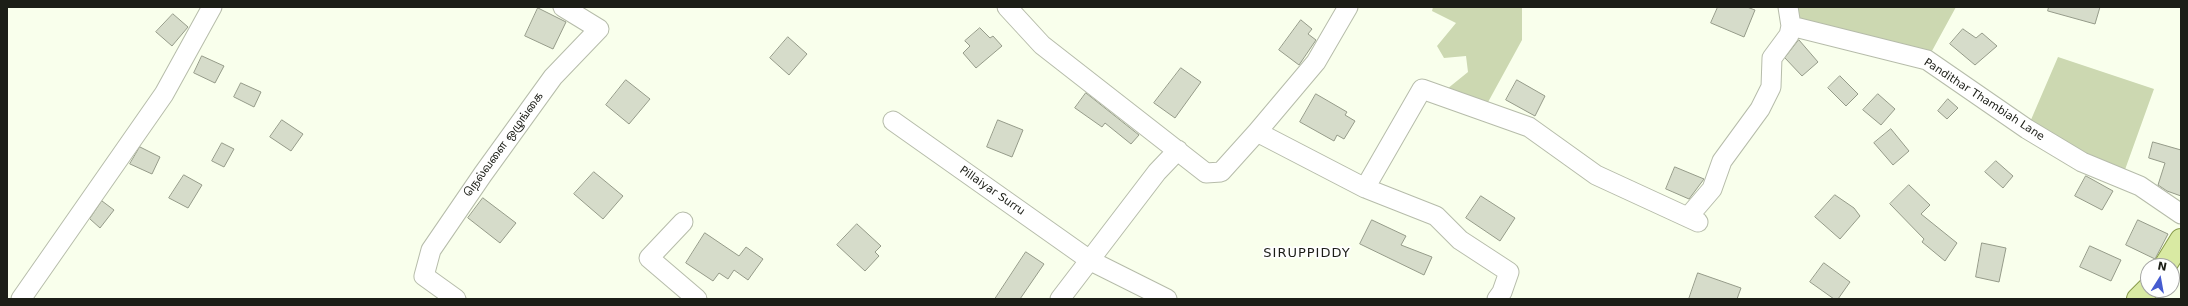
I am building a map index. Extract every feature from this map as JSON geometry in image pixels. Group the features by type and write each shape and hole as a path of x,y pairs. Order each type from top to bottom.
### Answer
{"main road":[{"path":"2170,258 2181,240"}],"street":[{"path":"21,299 164,94 212,7"},
{"name":"நெல்வளை ஒழுங்கை","path":"456,299 424,276 431,250 482,174 553,77 599,29 563,7"},
{"path":"1007,7 1042,45 1206,173 1221,172 1257,132 1316,62 1348,7"},
{"path":"1365,188 1422,89 1529,128 1596,175 1693,219 1712,188 1722,161 1760,108 1771,87 1772,58 1790,35 1791,26 1788,7"},
{"name":"Pandithar Thambiah Lane","path":"1791,26 1927,60 2026,129 2082,162 2140,186 2181,214"},
{"name":"Pillaiyar Surru","path":"893,121 1091,261 1167,299"},
{"path":"1257,132 1365,188 1436,216 1460,240 1509,272 1502,292 1497,299"},
{"path":"1060,299 1091,261 1157,172 1178,150"},
{"path":"683,222 649,258 697,299"}],"green space":[{"path":"1433,7 1522,7 1522,40 1487,104 1447,89 1468,72 1466,56 1444,58 1437,46 1456,23 1432,11"},
{"path":"1788,7 1956,7 1927,60 1791,26"},
{"path":"2058,57 2154,89 2122,178 2027,129"}],"building":[{"path":"1718,7 1747,7 1755,10 1744,37 1711,23"},
{"path":"2049,7 2100,7 2095,24 2048,11"},
{"path":"538,8 566,22 553,49 525,36"},
{"path":"173,14 188,27 172,46 156,32"},
{"path":"1301,20 1312,29 1308,34 1316,40 1299,65 1279,50"},
{"path":"980,28 990,38 993,36 1002,46 976,68 963,53 970,46 965,41"},
{"path":"1963,29 1976,38 1982,33 1997,46 1975,65 1950,44"},
{"path":"788,37 807,54 789,75 770,58"},
{"path":"1799,40 1818,62 1802,76 1785,58"},
{"path":"202,56 224,66 215,83 194,73"},
{"path":"1181,68 1201,82 1175,118 1154,103"},
{"path":"1840,76 1858,94 1846,106 1828,88"},
{"path":"626,80 650,99 629,124 606,105"},
{"path":"1517,80 1545,96 1535,116 1506,100"},
{"path":"241,83 261,92 254,107 234,97"},
{"path":"1086,93 1139,135 1131,144 1105,123 1102,127 1075,108"},
{"path":"1316,94 1347,112 1345,115 1355,121 1344,139 1337,135 1334,141 1300,122"},
{"path":"1878,94 1895,109 1881,125 1863,110"},
{"path":"1948,99 1958,108 1947,119 1938,111"},
{"path":"282,120 303,134 291,151 270,137"},
{"path":"998,120 1023,130 1012,157 987,147"},
{"path":"1891,129 1909,151 1893,165 1874,143"},
{"path":"2153,142 2181,150 2181,196 2167,191 2158,185 2165,163 2149,158"},
{"path":"222,143 234,149 224,167 212,161"},
{"path":"140,147 160,157 152,174 130,164"},
{"path":"1996,161 2013,176 2003,188 1985,172"},
{"path":"1675,167 1704,179 1689,199 1666,189"},
{"path":"594,172 623,196 603,219 574,194"},
{"path":"184,175 202,185 188,208 169,198"},
{"path":"2086,176 2113,191 2102,210 2075,196"},
{"path":"1909,185 1930,205 1921,214 1957,243 1945,261 1922,242 1924,239 1890,204"},
{"path":"1835,195 1854,208 1860,216 1840,239 1815,217"},
{"path":"1481,196 1515,218 1500,241 1466,218"},
{"path":"483,198 516,223 500,243 468,218"},
{"path":"102,201 114,210 100,228 90,219"},
{"path":"1372,220 1406,236 1401,245 1432,257 1424,275 1360,244"},
{"path":"2138,220 2168,234 2156,258 2126,245"},
{"path":"857,224 881,246 875,252 879,256 865,271 837,245"},
{"path":"705,233 739,256 746,247 763,259 748,280 734,270 728,279 719,273 713,281 686,263"},
{"path":"1982,243 2006,248 1999,282 1976,277"},
{"path":"2090,246 2121,260 2111,281 2080,267"},
{"path":"1026,252 1044,264 1020,299 995,299"},
{"path":"1824,263 1850,282 1838,299 1834,299 1810,282"},
{"path":"1698,273 1741,288 1737,299 1689,299"}],"district":[{"name":"SIRUPPIDDY","path":"1307,254"}]}
